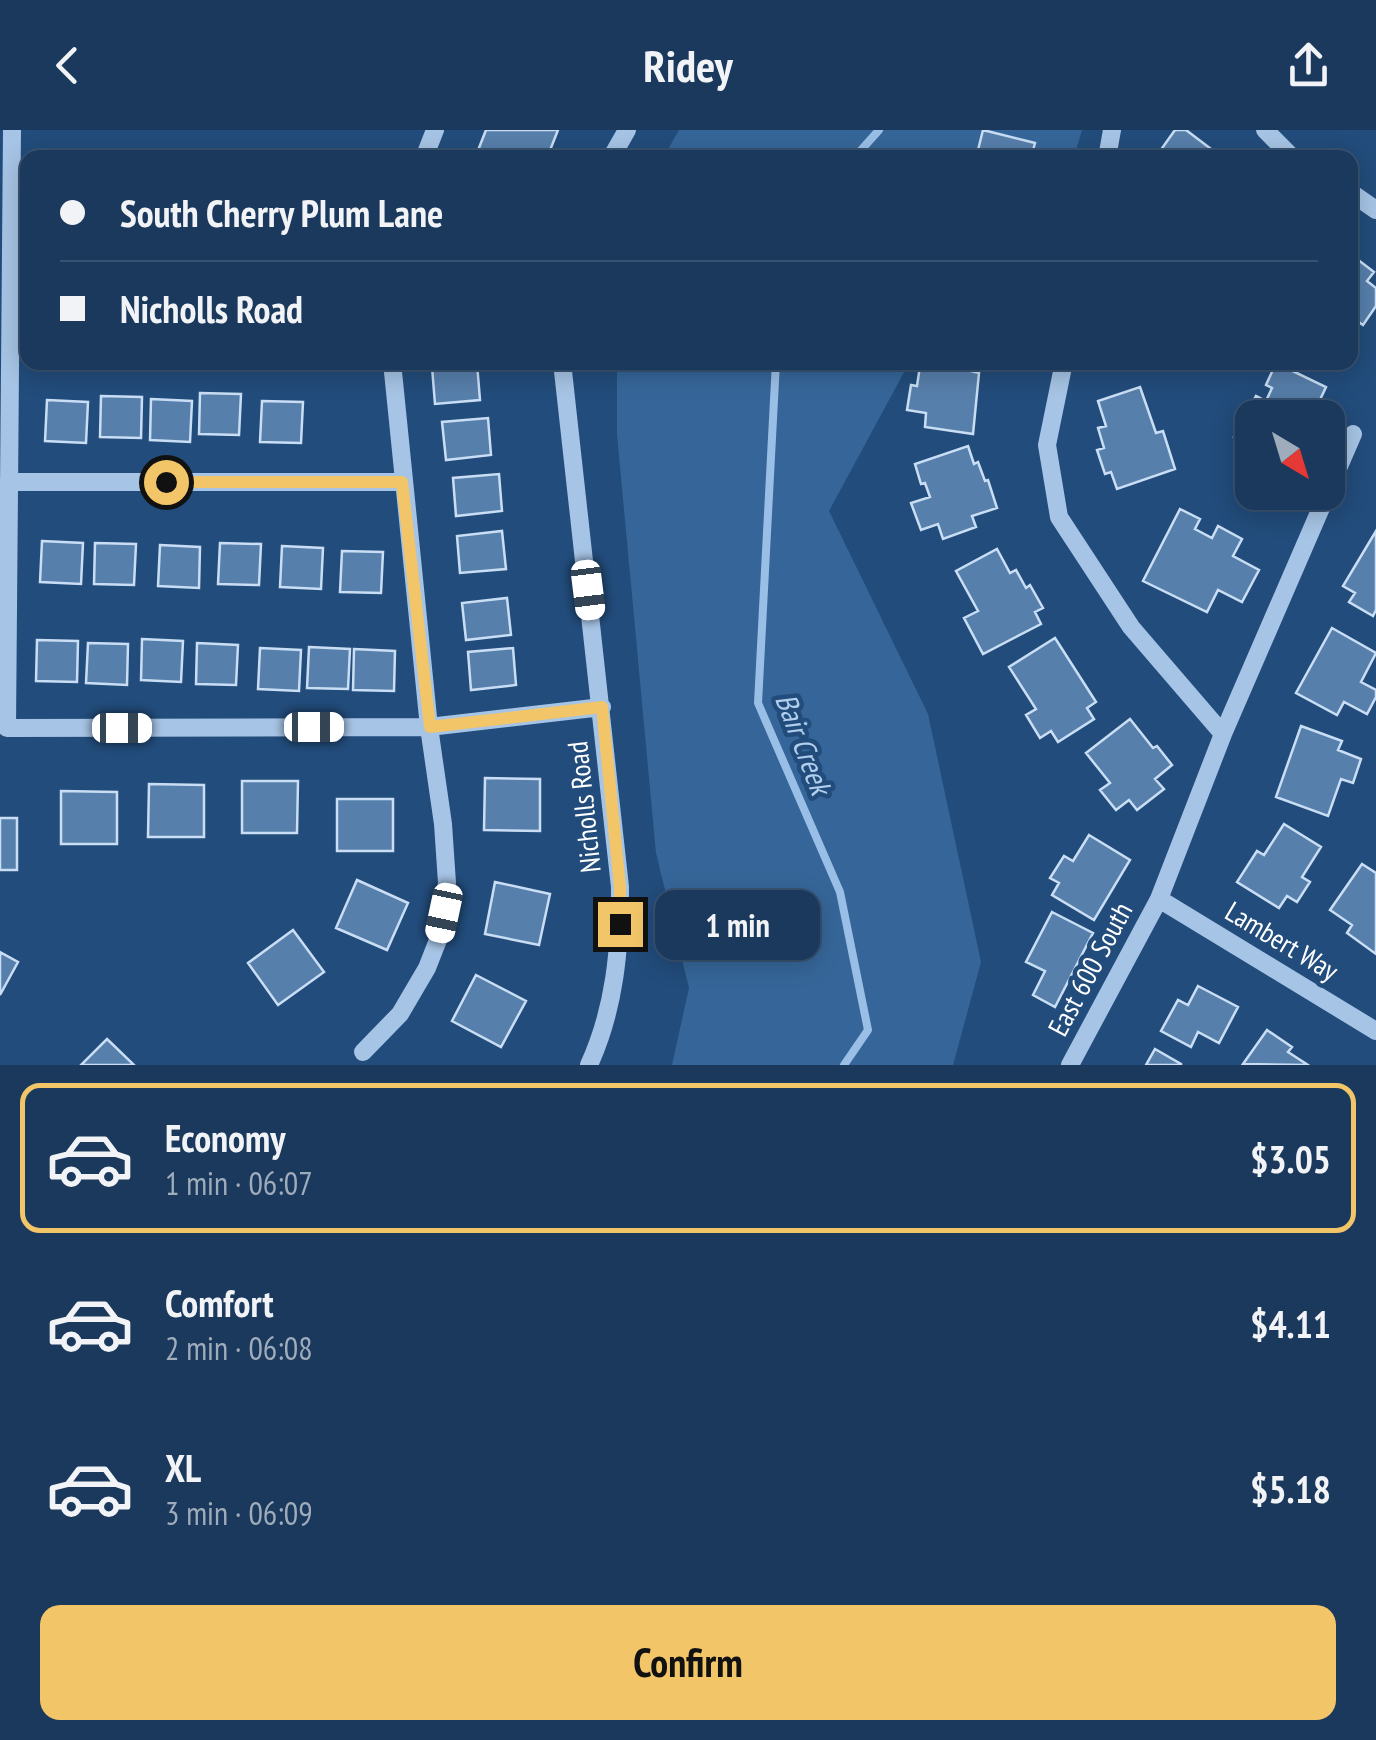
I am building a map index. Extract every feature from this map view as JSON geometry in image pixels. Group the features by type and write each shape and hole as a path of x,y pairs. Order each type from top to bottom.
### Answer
{"street":[{"path":"12,130 20,236 8,482 7,728 430,727 602,707"},
{"path":"1265,130 1285,150"},
{"path":"362,1052 386,1031 413,995 438,940 447,884 444,824 402,482 393,370"},
{"name":"Nicholls Road","path":"563,370 620,887 612,997 589,1065"},
{"path":"1062,370 1047,445 1060,517 1131,626 1223,734"},
{"name":"East 600 South","path":"1070,1065 1158,898 1223,734 1353,434"},
{"path":"8,482 402,482"},
{"name":"Lambert Way","path":"1158,898 1376,1031"}],"shaded area":[{"path":"679,130 1082,130 1076,150 668,150"},
{"path":"617,370 905,370 829,511 928,714 981,962 953,1065 672,1065 689,988 656,853 617,434"}],"building":[{"path":"486,130 558,130 550,150 478,150"},
{"path":"983,130 1035,143 1033,150 978,150"},
{"path":"1175,130 1186,130 1212,150 1161,150"},
{"path":"1358,260 1374,272 1367,281 1376,288 1376,306 1363,325 1358,322"},
{"path":"432,370 478,370 480,400 435,404"},
{"path":"919,370 979,373 973,434 925,427 926,413 907,410 911,385 917,386"},
{"path":"1273,370 1291,370 1326,387 1320,400 1266,400 1272,388 1266,385"},
{"path":"1140,387 1156,433 1163,431 1175,469 1117,489 1111,472 1105,474 1097,450 1104,448 1098,428 1106,426 1098,401"},
{"path":"200,393 241,394 239,435 199,434"},
{"path":"101,396 142,397 141,438 100,437"},
{"path":"151,399 192,401 190,442 150,440"},
{"path":"47,400 88,402 86,443 45,441"},
{"path":"262,401 303,402 301,443 260,442"},
{"path":"488,418 491,455 446,460 442,422"},
{"path":"968,446 974,464 978,462 985,481 988,480 997,508 972,516 976,527 943,539 938,524 921,530 911,503 930,497 915,464"},
{"path":"499,474 502,511 456,516 453,478"},
{"path":"1180,509 1200,519 1195,529 1212,538 1218,526 1242,539 1233,556 1259,570 1242,602 1218,590 1207,612 1143,581"},
{"path":"502,531 506,569 460,573 457,536"},
{"path":"1376,531 1373,616 1349,602 1355,593 1343,586"},
{"path":"42,541 83,543 81,584 40,582"},
{"path":"95,543 136,544 134,585 94,584"},
{"path":"220,543 261,544 259,585 218,584"},
{"path":"160,545 200,547 199,588 158,586"},
{"path":"282,546 323,548 321,589 280,587"},
{"path":"997,549 1010,573 1016,570 1026,588 1030,585 1043,608 1035,612 1041,624 983,654 964,618 978,611 956,571"},
{"path":"342,551 383,552 381,593 340,592"},
{"path":"507,598 511,635 466,640 462,603"},
{"path":"1332,628 1376,653 1361,682 1376,690 1367,714 1344,702 1337,715 1296,693"},
{"path":"1055,638 1096,702 1087,708 1094,719 1058,742 1051,731 1040,738 1026,715 1036,709 1009,667"},
{"path":"142,639 183,641 181,682 141,680"},
{"path":"37,640 78,641 77,682 36,681"},
{"path":"88,643 128,644 127,685 86,683"},
{"path":"197,643 238,645 236,685 196,684"},
{"path":"309,647 350,649 348,689 307,688"},
{"path":"260,648 301,650 299,691 258,689"},
{"path":"513,648 516,685 471,690 468,652"},
{"path":"354,649 395,651 394,691 353,690"},
{"path":"1130,719 1172,765 1155,779 1164,789 1137,810 1129,800 1116,810 1100,790 1110,783 1086,753"},
{"path":"1301,726 1342,741 1338,750 1361,759 1353,783 1341,779 1328,816 1276,797"},
{"path":"485,778 540,779 540,831 484,830"},
{"path":"242,781 298,781 297,833 242,833"},
{"path":"149,784 204,785 204,837 148,837"},
{"path":"61,791 117,792 117,844 61,844"},
{"path":"337,799 393,799 393,851 337,851"},
{"path":"0,818 17,818 17,870 0,870"},
{"path":"1284,824 1321,847 1302,877 1310,882 1297,902 1287,896 1279,908 1237,882 1257,851 1264,855"},
{"path":"1089,835 1130,860 1094,920 1052,895 1059,883 1050,878 1064,856 1073,861"},
{"path":"1362,864 1376,873 1376,954 1347,933 1352,925 1330,910"},
{"path":"357,880 408,903 387,950 336,928"},
{"path":"495,882 550,894 539,945 485,934"},
{"path":"1052,912 1093,933 1055,1007 1033,995 1045,971 1026,962"},
{"path":"293,930 324,972 278,1005 248,963"},
{"path":"0,952 18,962 0,995"},
{"path":"476,975 526,1001 501,1047 452,1021"},
{"path":"1198,986 1238,1007 1219,1043 1198,1032 1191,1047 1161,1031 1178,1000 1188,1005"},
{"path":"1267,1030 1292,1047 1288,1052 1308,1065 1243,1064"},
{"path":"107,1039 134,1065 81,1065"},
{"path":"1155,1049 1181,1064 1181,1065 1146,1065"}],"waterway":[{"name":"Bair Creek","path":"861,150 879,130"},
{"name":"Bair Creek","path":"776,370 758,703 840,892 868,1030 844,1065"}],"route":[{"path":"166,482 402,482 430,727 602,707 620,887 620,924"}]}
